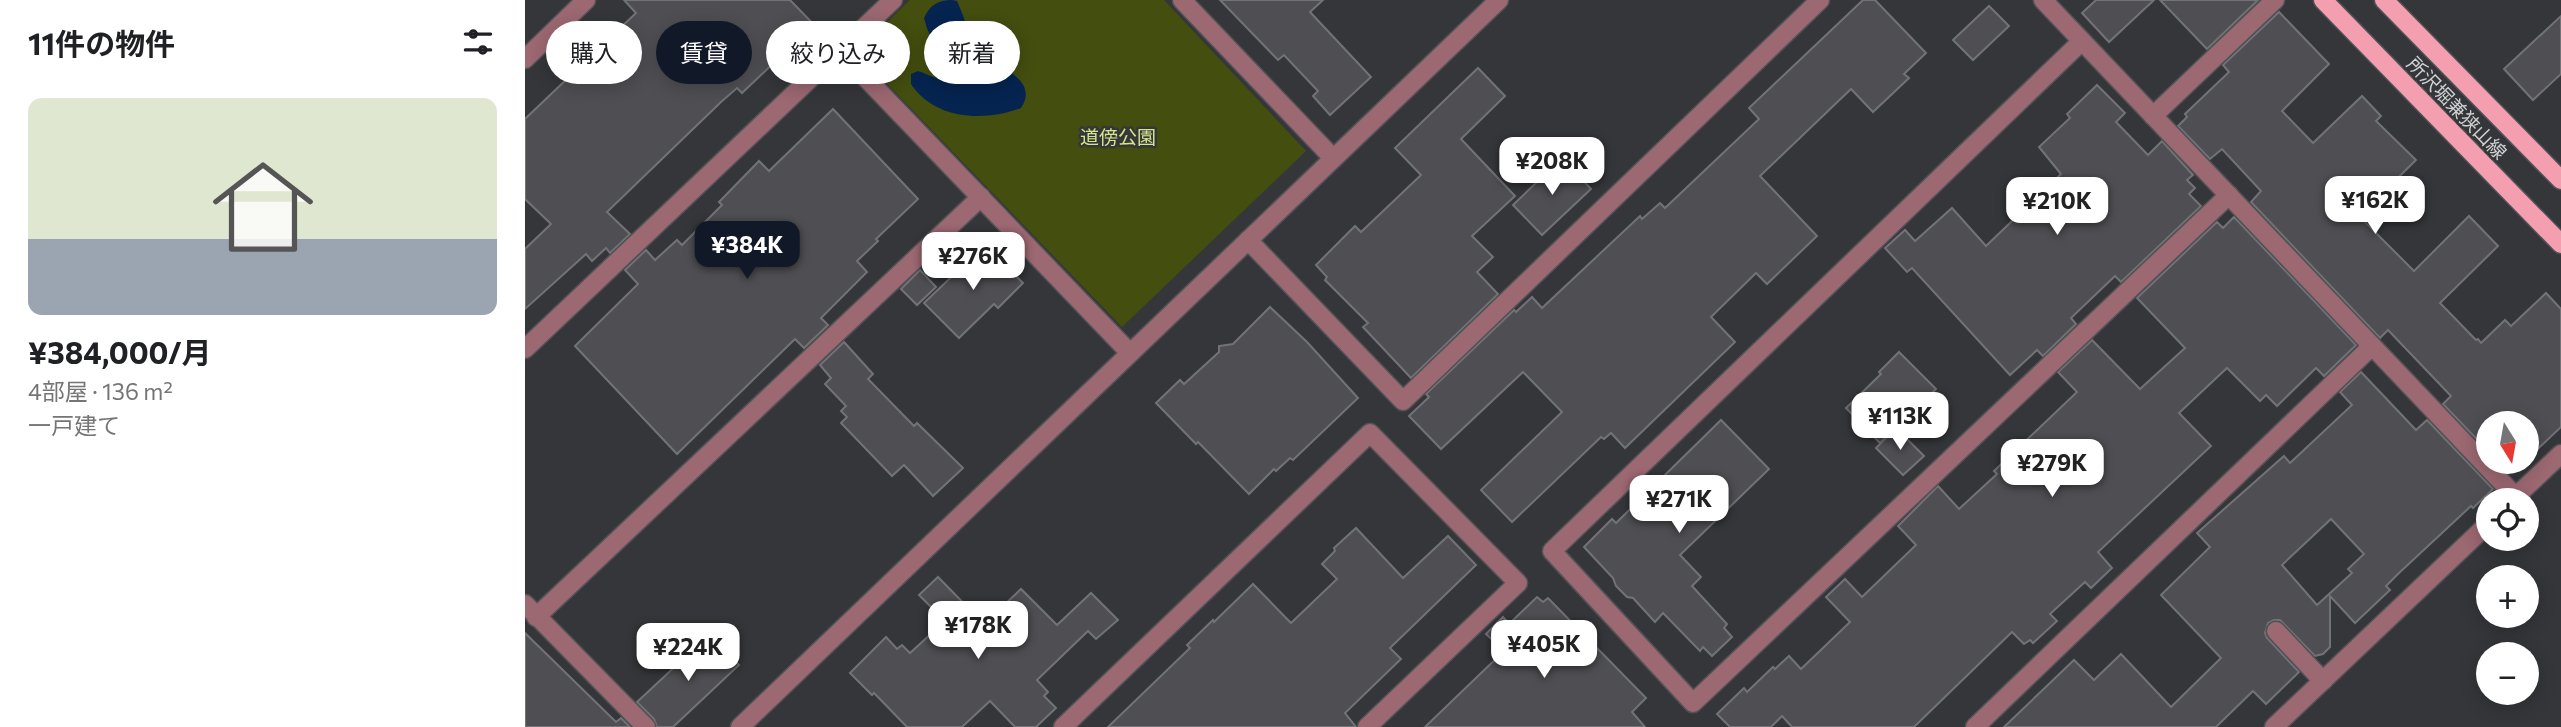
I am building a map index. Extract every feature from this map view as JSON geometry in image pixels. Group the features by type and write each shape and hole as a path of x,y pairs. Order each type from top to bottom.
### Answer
{"main road":[{"name":"所沢堀兼狭山線","path":"2323,0 2561,244"},
{"name":"所沢堀兼狭山線","path":"2384,0 2561,180"}],"street":[{"path":"525,59 586,0"},
{"path":"871,21 893,0"},
{"path":"740,727 1332,157 1499,0"},
{"path":"1248,240 1403,401 1820,0"},
{"path":"2043,0 2504,488"},
{"path":"2154,116 2275,0"},
{"path":"1185,1 1332,157"},
{"path":"2081,41 1552,551 1693,703 2229,195"},
{"path":"525,348 805,84"},
{"path":"872,84 1130,352"},
{"path":"646,727 531,610 981,197"},
{"path":"1975,727 2372,346"},
{"path":"1063,727 1370,433 1518,583 1367,727"},
{"path":"2525,488 2561,454"},
{"path":"2274,727 2476,535"},
{"path":"2276,631 2323,681"}],"green space":[{"name":"道傍公園","path":"910,0 1164,0 1306,151 1122,327 887,84 910,84 910,21 888,21"}],"water":[{"path":"943,1 957,1 965,21 925,21 929,10"},
{"path":"918,71 924,73 924,84 1020,84 1020,81 1026,98 1021,108 1007,112 961,115 933,105 921,96 911,84 911,74"}],"building":[{"path":"624,0 790,0 810,21 766,21 766,70 752,84 752,21 656,21 656,84 751,84 742,93 737,88 721,102 607,212 630,234 610,253 606,248 592,261 586,254 525,309 525,249 551,224 525,199 525,119 562,84 642,84 642,21 628,21 636,13"},
{"path":"1220,0 1323,0 1310,12 1371,77 1330,115 1313,96 1318,91 1284,55 1278,60"},
{"path":"1863,0 1875,0 1926,53 1904,74 1909,78 1873,112 1851,89 1760,176 1817,236 1767,284 1756,273 1711,317 1735,342 1625,448 1611,433 1604,439 1601,437 1512,522 1481,490 1562,412 1523,372 1441,449 1409,416 1429,397 1426,394 1514,310 1516,312 1532,297 1542,308 1640,216 1642,219 1660,203 1665,208 1759,119 1749,108"},
{"path":"2096,0 2154,0 2109,42 2082,13"},
{"path":"2160,0 2258,0 2207,49"},
{"path":"1989,6 2009,26 1973,60 1953,40"},
{"path":"2279,12 2329,64 2282,111 2313,143 2362,96 2381,116 2376,121 2416,160 2359,216 2414,271 2469,216 2498,246 2440,303 2481,343 2505,320 2511,326 2546,293 2561,309 2561,427 2539,448 2539,411 2476,411 2476,438 2443,404 2451,396 2388,330 2380,338 2251,202 2261,191 2222,149 2210,159 2178,126 2187,117 2185,114 2229,72 2223,65"},
{"path":"2561,16 2561,74 2533,100 2504,69"},
{"path":"1478,68 1505,96 1461,139 1515,196 1472,236 1493,257 1477,272 1498,294 1411,378 1363,327 1368,323 1325,280 1327,277 1316,265 1355,226 1361,232 1421,175 1395,148"},
{"path":"2097,85 2125,113 2116,122 2148,155 2162,141 2193,175 2187,180 2195,188 2189,194 2201,206 2121,282 2115,276 2071,318 2076,324 2043,356 2037,350 2010,375 1912,268 1907,272 1885,248 1905,230 1915,241 1952,208 1986,246 2061,174 2039,147 2070,118 2067,114"},
{"path":"833,109 918,199 857,261 867,272 821,318 828,325 804,348 795,339 677,454 575,346 638,284 625,270 646,250 655,260 677,240 682,245 722,205 719,202 759,161 769,171"},
{"path":"1562,158 1591,189 1542,235 1513,205"},
{"path":"2234,217 2356,345 2324,376 2316,368 2277,406 2266,395 2260,401 2227,368 2179,413 2211,446 2098,552 2112,568 2091,588 2085,582 2050,614 2057,621 2033,643 2030,640 2024,644 2012,632 1914,727 1792,727 1782,716 1771,727 1730,727 1717,714 1744,688 1747,692 1789,656 1801,669 1850,622 1826,597 1845,579 1862,597 1916,545 1898,526 1938,486 1959,509 1997,474 1994,471 2077,392 2058,372 2092,340 2140,389 2185,348 2137,298 2217,222 2223,228"},
{"path":"985,245 1023,283 998,308 994,304 959,338 924,303"},
{"path":"920,270 936,287 917,305 901,289"},
{"path":"1270,307 1307,342 1358,398 1293,460 1290,458 1276,471 1274,469 1249,494 1156,403 1180,380 1184,384 1219,352 1219,346 1233,344"},
{"path":"844,342 873,374 868,379 914,426 917,423 963,468 933,496 904,465 892,476 841,423 847,417 841,411 846,406 825,384 831,378 820,365"},
{"path":"1899,352 1936,389 1880,443 1846,408"},
{"path":"2361,372 2416,430 2427,420 2492,488 2476,488 2476,505 2473,508 2471,506 2399,573 2386,586 2390,590 2355,623 2330,596 2330,647 2323,654 2315,656 2280,620 2268,623 2265,633 2267,638 2299,672 2266,704 2253,691 2216,727 2004,727 2074,660 2094,680 2121,654 2171,707 2221,658 2161,595 2210,547 2197,533 2284,456 2290,463 2352,405 2340,392","holes":["2331,519 2364,554 2348,569 2352,573 2317,605 2282,565"]},
{"path":"1721,420 1769,469 1680,555 1701,577 1692,586 1727,624 1724,628 1732,637 1712,656 1703,647 1700,651 1663,613 1655,622 1633,598 1627,597 1616,586 1613,578 1584,547 1612,519 1616,523"},
{"path":"1896,428 1924,456 1903,475 1876,448"},
{"path":"1356,528 1403,578 1448,536 1476,565 1390,648 1401,659 1345,713 1356,727 1108,727 1190,648 1187,645 1253,584 1291,623 1337,579 1322,564 1335,551 1334,548"},
{"path":"938,577 984,624 1021,589 1057,625 1091,593 1118,620 1096,639 1088,631 1037,680 1048,692 1044,696 1056,708 1036,727 1015,727 990,701 962,727 907,727 850,673 886,637 897,649 902,645 910,653 945,621 919,595"},
{"path":"1537,597 1543,602 1548,598 1646,698 1632,712 1645,727 1425,727 1504,651 1486,634 1503,617 1509,624"},
{"path":"525,633 616,722 621,718 630,727 525,727"},
{"path":"710,634 739,665 673,727 657,727 654,719 637,702"}]}
